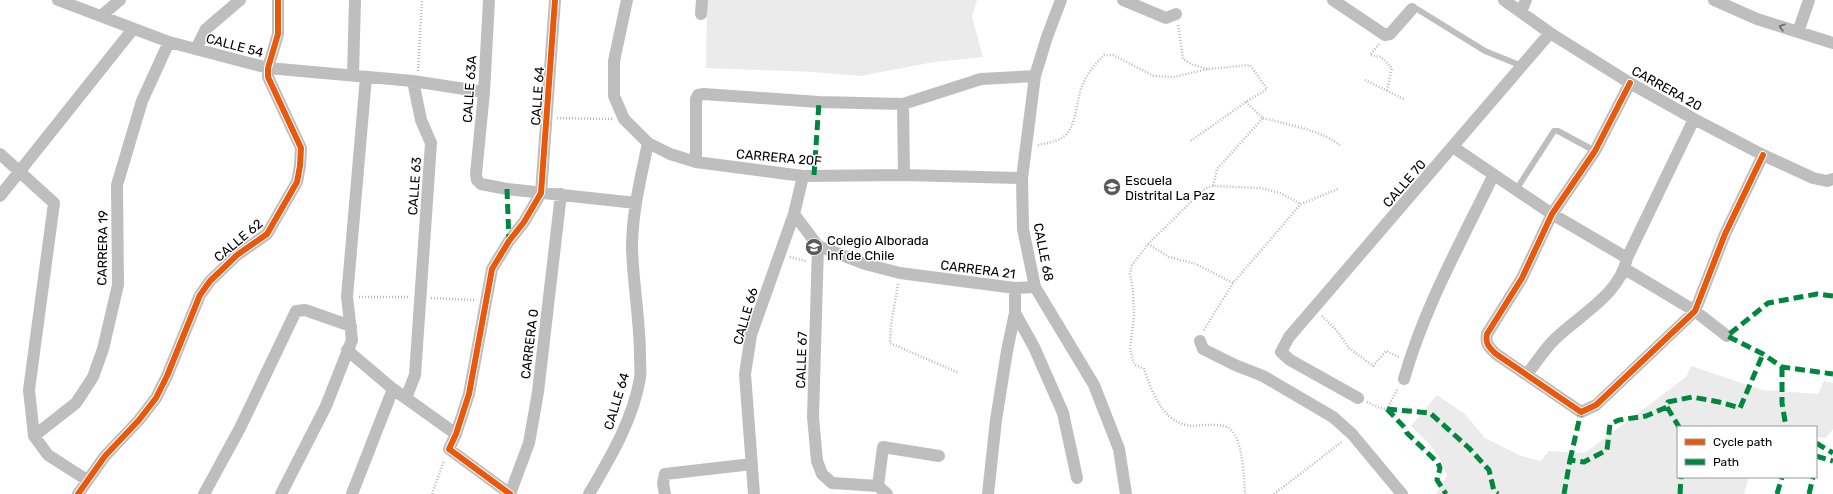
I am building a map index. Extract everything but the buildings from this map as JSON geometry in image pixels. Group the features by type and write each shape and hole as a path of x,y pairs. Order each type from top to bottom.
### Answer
{"street":[{"name":"CALLE 54","path":"58,0 169,42 268,68 415,81 484,92"},
{"path":"101,16 120,0"},
{"path":"196,49 206,29 240,0"},
{"name":"CALLE 62","path":"78,494 105,456 139,420 156,398 167,376 200,296 210,280 237,255 267,234 297,182 300,166 300,148 293,128 270,86 268,77 268,68 278,34 278,0"},
{"path":"353,75 355,0"},
{"name":"CALLE 63A","path":"489,0 484,92 476,174 477,180 481,184 506,189 541,193"},
{"name":"CALLE 64","path":"541,193 555,0"},
{"path":"624,119 614,96 614,61 627,0"},
{"path":"701,14 702,0"},
{"name":"CALLE 68","path":"1061,0 1046,37 1035,76 1022,178 1023,229 1035,287 1094,385 1119,449 1126,488"},
{"path":"1123,0 1166,18 1176,14"},
{"path":"1333,0 1385,35 1390,34 1412,8"},
{"name":"CARRERA 20","path":"1504,0 1550,33 1630,83 1694,119 1763,155 1813,178 1830,180"},
{"path":"1521,12 1526,0"},
{"path":"1714,0 1757,19 1833,43"},
{"path":"1798,32 1809,0"},
{"path":"0,196 133,29"},
{"name":"CALLE 70","path":"1358,398 1290,360 1281,352 1289,337 1313,311 1550,33"},
{"name":"CARRERA 19","path":"34,436 76,403 93,377 103,349 118,285 117,185 142,101 169,42"},
{"path":"696,162 696,99 698,95 704,94 819,102 903,104 980,79 1035,76"},
{"path":"281,494 326,406 352,340 347,297 366,77"},
{"name":"CALLE 63","path":"406,398 415,375 431,143 421,120 415,81"},
{"path":"1630,83 1595,151 1552,214 1522,278 1487,334 1486,339 1486,344 1496,354 1581,412 1596,405 1695,311 1725,234 1763,155"},
{"path":"903,104 904,175"},
{"name":"CARRERA 20F","path":"624,119 648,143 670,154 696,162 803,176 904,175 1022,178"},
{"path":"1527,374 1554,341 1605,296 1626,264 1694,119"},
{"name":"CALLE 64","path":"589,494 619,442 634,401 640,377 640,331 635,294 632,247 636,203 648,143"},
{"path":"1453,147 1493,176 1695,311 1727,336"},
{"path":"0,154 54,203 29,390 34,436 48,455 87,480"},
{"name":"CALLE 66","path":"754,494 745,374 751,335 794,214 803,176"},
{"path":"1404,379 1412,348 1424,318 1493,176"},
{"path":"510,494 449,449 456,434 469,394 492,270 509,240 524,222 541,193 636,203"},
{"name":"CARRERA 0","path":"510,494 529,443 538,392 561,194"},
{"path":"794,214 818,246"},
{"name":"CARRERA 21","path":"818,246 865,264 900,273 1015,288 1035,287"},
{"name":"CALLE 67","path":"818,246 813,417 817,461 822,474 832,484 883,490"},
{"path":"988,494 996,420 1007,351 1015,313 1015,288"},
{"path":"204,494 240,428 296,312 305,310 351,326"},
{"path":"1015,313 1034,347 1063,413 1077,478"},
{"path":"1200,341 1203,349 1235,365 1263,376 1333,418 1352,434 1402,494"},
{"path":"347,350 393,389 456,434"},
{"path":"352,494 393,389"},
{"path":"883,490 883,447 939,456"},
{"path":"665,494 663,483 665,474 752,464"},
{"path":"1126,488 1133,494"}],"lane":[{"path":"1412,8 1417,9 1485,50 1522,66"},
{"path":"1516,190 1554,131 1558,131 1595,151"}],"path":[{"path":"415,81 422,0"},
{"path":"1176,14 1183,59 1193,65 1208,69"},
{"path":"1385,35 1370,55 1382,57 1392,68 1387,91"},
{"path":"1026,147 1053,142 1063,137 1071,127 1082,85 1098,61 1104,55 1113,55 1154,76 1174,77 1208,69 1250,66 1267,89 1189,142"},
{"path":"1365,80 1404,99"},
{"path":"1246,102 1263,118 1302,128 1335,140 1340,146"},
{"path":"547,118 624,119"},
{"path":"1213,186 1217,169 1263,118"},
{"path":"1245,494 1243,468 1236,436 1230,429 1219,425 1187,425 1170,418 1154,396 1144,370 1134,364 1130,349 1134,316 1133,291 1130,274 1132,265 1148,244 1206,188 1213,186 1260,188 1280,193 1301,204"},
{"path":"1200,341 1201,334 1234,283 1301,204 1338,189"},
{"path":"1148,244 1169,257 1196,264 1234,283"},
{"path":"780,255 818,264"},
{"path":"900,273 892,319 890,343 959,373"},
{"path":"347,297 420,297 486,300"},
{"path":"1313,311 1325,319 1338,332 1349,348 1373,366 1386,351 1408,363"},
{"path":"1358,398 1380,408 1388,409 1395,392 1404,379"},
{"path":"1274,494 1352,434"},
{"path":"432,494 449,449"}],"shaded area":[{"path":"707,0 977,0 972,17 983,57 934,62 860,76 814,72 706,68"},
{"path":"1691,366 1763,390 1818,394 1824,381 1833,383 1833,429 1826,438 1817,437 1817,426 1677,426 1677,478 1749,478 1744,494 1436,494 1447,476 1441,460 1433,448 1411,426 1437,395 1465,414 1485,438 1521,456 1541,461 1549,451 1585,453 1686,377"}],"marked path":[{"path":"814,175 819,102"},
{"path":"507,189 509,241"},
{"path":"1833,296 1817,294 1768,303 1727,336 1763,354 1782,367 1833,374"},
{"path":"1564,494 1570,460 1584,462 1607,450 1610,424 1619,420 1646,416 1667,407 1668,402 1692,397 1740,408 1763,354"},
{"path":"1782,367 1782,403 1786,426"},
{"path":"1667,407 1678,426"},
{"path":"1387,409 1430,413 1469,448 1489,470 1494,491 1498,494"},
{"path":"1387,409 1405,428 1407,433 1438,463 1440,468 1437,480 1446,494"},
{"path":"1570,460 1581,412"},
{"path":"1817,444 1833,453"},
{"path":"1817,456 1833,461"},
{"path":"1680,494 1681,478"},
{"path":"1777,494 1782,478"},
{"path":"1809,494 1813,478"}],"cycle path":[{"path":"78,494 105,456 139,420 156,398 167,376 200,295 210,281 237,255 267,234 297,182 301,148 268,77 268,68 278,34 278,0"},
{"path":"510,494 449,449 456,434 469,394 492,269 509,241 524,222 541,193 555,0"},
{"path":"1630,83 1595,151 1552,214 1522,278 1487,334 1488,345 1496,354 1581,412 1596,405 1695,311 1725,234 1763,155"}],"place":[{"name":"Escuela Distrital La Paz","path":"1112,187"},
{"name":"Colegio Alborada Inf de Chile","path":"814,247"}]}
